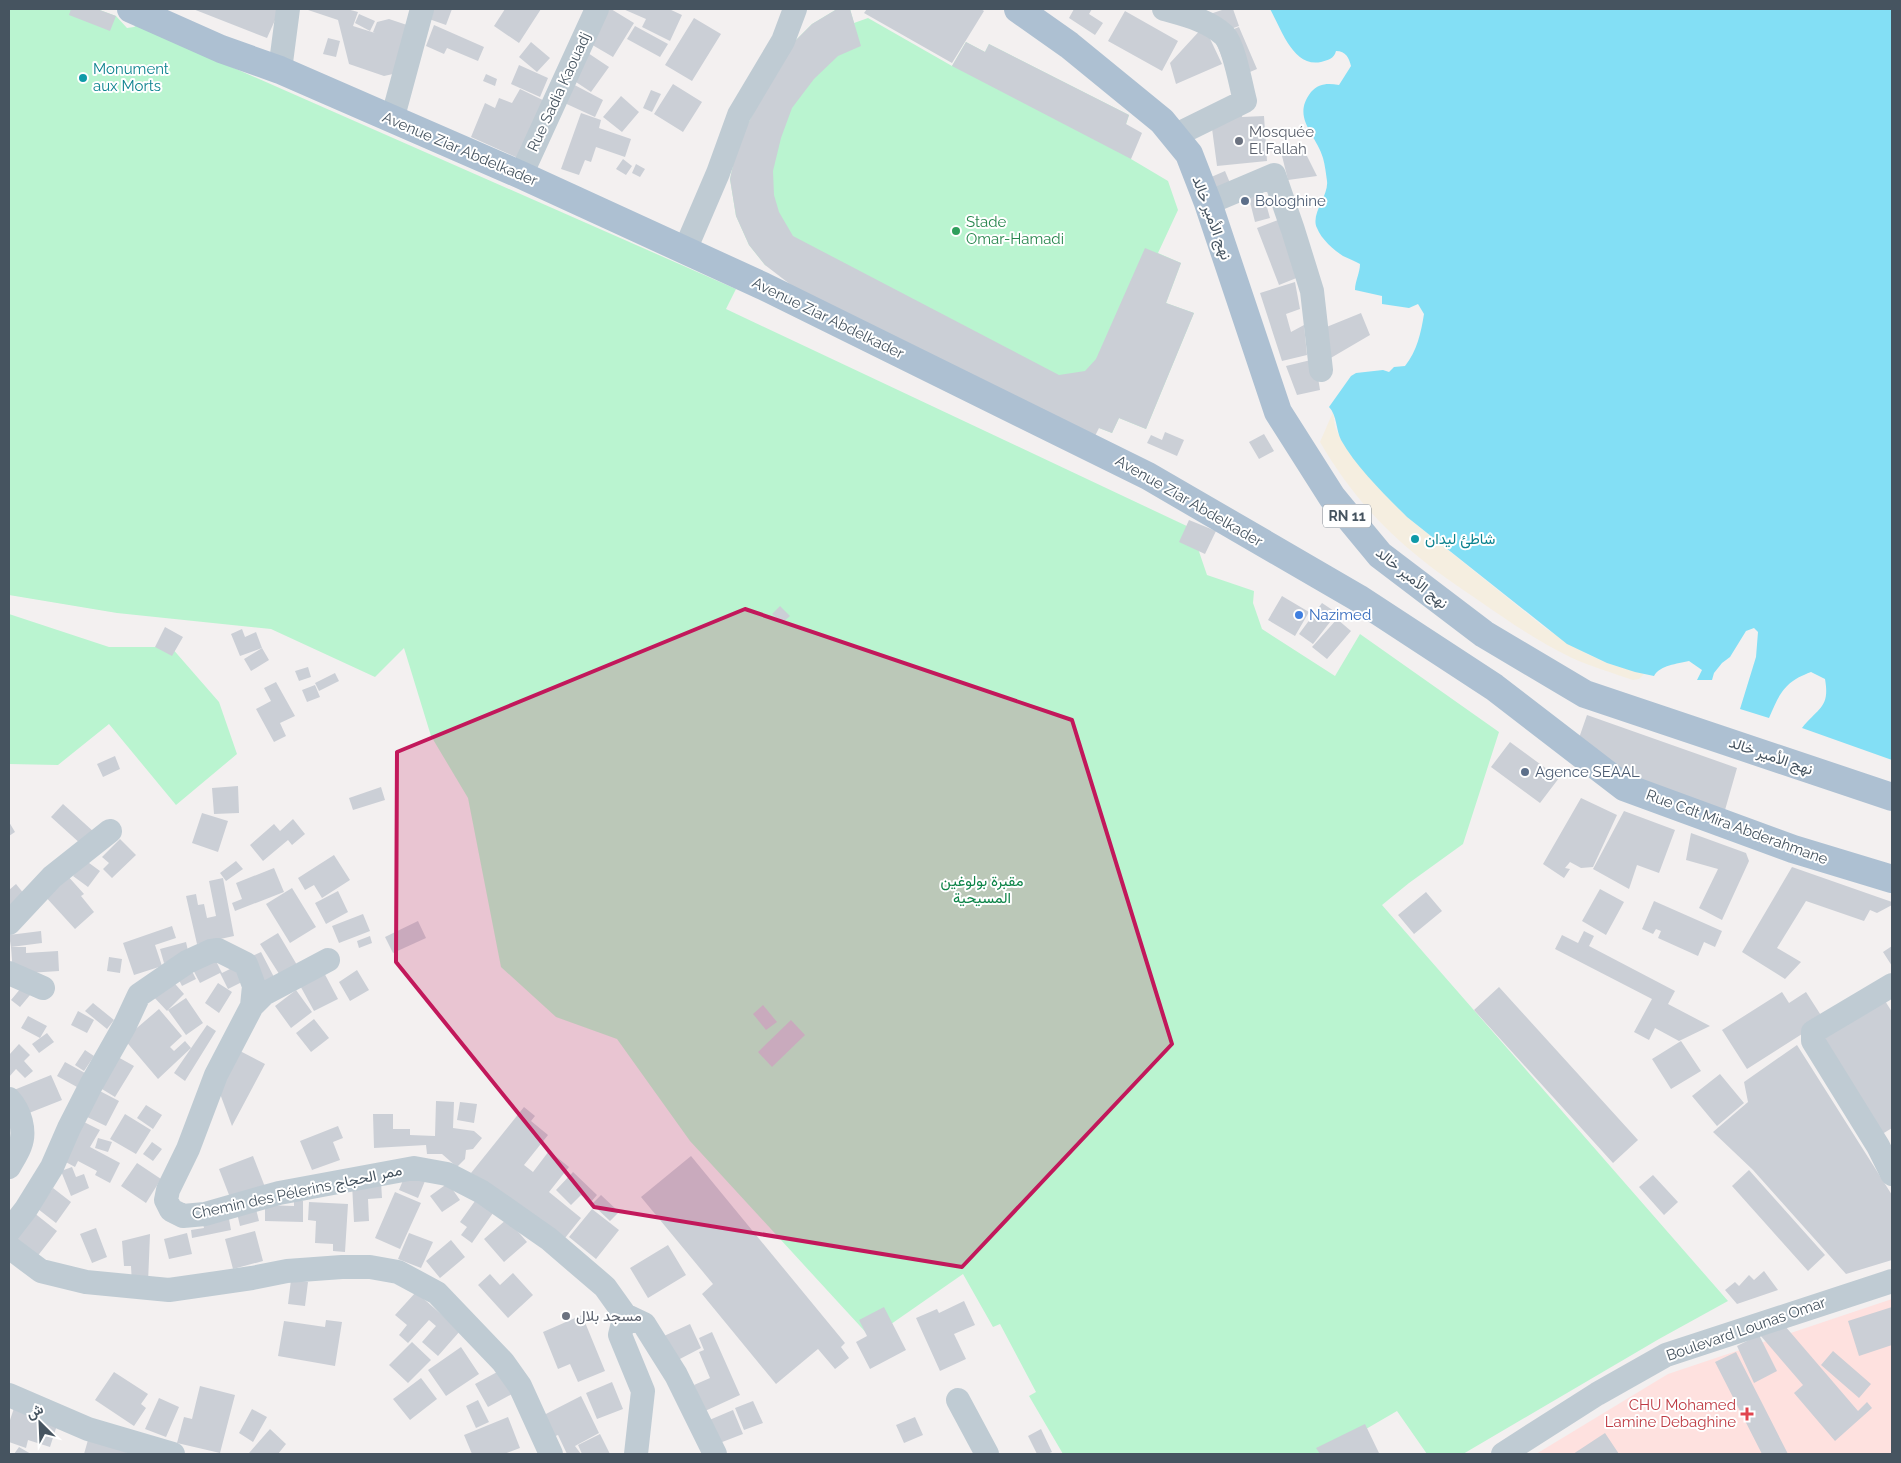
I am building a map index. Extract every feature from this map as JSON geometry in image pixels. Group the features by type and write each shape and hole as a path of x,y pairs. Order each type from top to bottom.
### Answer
{"main road":[{"name":"Avenue Ziar Abdelkader","path":"131,9 221,49 280,70 521,175 685,250 880,343 1148,476 1358,598 1494,688"},
{"name":"نهج الأمير خالد","path":"1018,9 1069,45 1162,121 1189,154 1208,203 1278,412 1332,497 1380,555 1484,634 1585,694 1892,797"},
{"name":"Rue Cdt Mira Abderahmane","path":"1494,688 1624,787 1793,849 1892,879"}],"street":[{"path":"280,70 288,9"},
{"path":"392,120 422,9"},
{"name":"Rue Sadia Kaouadj","path":"521,175 598,9"},
{"path":"685,250 718,173 739,115 783,41 795,9"},
{"path":"1164,9 1199,20 1225,36 1234,56 1245,101 1174,136"},
{"path":"1208,203 1274,175 1312,292 1321,370"},
{"path":"9,923 52,877 110,831"},
{"path":"9,1231 26,1209 52,1166 69,1128 91,1085 126,1025 139,995 187,962 211,951 218,950 246,964 254,986 252,1006"},
{"name":"Chemin des Pélerins ممر الحجاج","path":"328,960 264,994 252,1006 216,1075 188,1148 168,1190 166,1200 170,1210 183,1216 205,1214 279,1193 414,1168 447,1174 482,1192 550,1239 605,1288 625,1315"},
{"path":"9,973 43,988"},
{"path":"1892,985 1813,1032 1813,1041 1837,1081 1885,1141 1892,1174"},
{"path":"9,1099 14,1104 22,1124 21,1145 9,1167"},
{"path":"9,1247 41,1271 86,1282 169,1290 287,1271 370,1267 398,1272 437,1294 503,1362 520,1386 551,1454"},
{"name":"Boulevard Lounas Omar","path":"1503,1454 1597,1394 1666,1355 1892,1281"},
{"path":"636,1454 643,1391 620,1335 625,1315 644,1324 676,1375 715,1454"},
{"path":"9,1395 88,1429 173,1454"},
{"path":"958,1400 987,1454"}],"highlighted area":[{"path":"745,609 1072,720 1172,1044 962,1267 594,1207 396,962 397,752"}],"shaded area":[{"name":"CHU Mohamed Lamine Debaghine","path":"1892,1299 1892,1454 1536,1454 1668,1374"}],"green space":[{"name":"مقبرة بولوغين المسيحية","path":"9,9 97,9 116,16 127,28 134,27 141,22 175,42 736,289 726,309 1191,528 1207,575 1254,591 1253,603 1262,629 1335,676 1360,634 1499,732 1463,844 1382,905 1728,1301 1659,1339 1463,1454 1427,1454 1397,1411 1323,1454 1063,1454 1029,1396 1036,1392 1000,1324 993,1327 963,1274 871,1338 690,1141 617,1039 556,1017 501,967 468,798 431,736 404,648 375,677 271,629 117,613 9,595"},
{"name":"Stade Omar-Hamadi","path":"837,9 850,9 854,23 868,18 952,66 966,42 985,52 989,44 1129,115 1126,124 1131,159 1168,181 1178,210 1158,253 1181,263 1166,303 1194,313 1146,429 1119,418 1112,433 1099,428 765,265 749,245 736,216 730,179 738,143 787,49 812,24"},
{"path":"9,614 109,647 171,647 219,702 237,754 176,805 109,724 58,765 9,764"}],"sand":[{"name":"شاطئ ليدان","path":"1333,412 1335,427 1341,440 1373,481 1407,517 1545,628 1587,654 1607,663 1644,674 1639,679 1633,680 1587,664 1560,652 1501,616 1453,583 1409,549 1389,531 1353,491 1320,442"}],"water":[{"path":"1270,9 1892,9 1892,760 1802,728 1822,706 1826,696 1825,679 1811,672 1795,680 1784,689 1769,718 1740,709 1756,657 1758,632 1754,628 1746,631 1730,657 1714,673 1712,680 1697,680 1702,670 1689,661 1660,669 1654,676 1607,663 1567,644 1407,517 1363,470 1341,440 1334,414 1329,407 1351,376 1356,373 1383,370 1389,372 1394,367 1405,366 1418,342 1424,314 1418,304 1409,308 1382,304 1382,296 1355,290 1360,264 1336,251 1319,232 1316,217 1327,187 1327,181 1320,149 1307,126 1303,110 1305,101 1314,89 1324,84 1339,85 1351,66 1346,56 1339,51 1336,51 1328,60 1321,62 1311,62 1303,59 1289,45"}],"building":[{"path":"71,9 97,9 116,16 110,31 69,15"},
{"path":"193,9 280,9 267,38"},
{"path":"305,9 347,9 358,12 353,26 375,33 373,32 377,22 389,19 410,26 393,74 384,76 349,64 338,20"},
{"path":"433,9 452,9 446,25 429,19"},
{"path":"505,9 541,9 519,43 494,26"},
{"path":"607,9 611,9 634,23 613,57 589,43"},
{"path":"623,9 669,9 682,15 670,41 642,27 646,19"},
{"path":"837,9 850,9 861,46 838,56 814,79 792,108 781,138 773,171 774,195 779,212 793,236 1059,375 1085,371 1096,359 1145,248 1181,263 1166,303 1194,313 1146,429 1119,418 1112,433 1099,428 1095,436 795,288 765,265 749,245 736,216 730,179 738,143 787,49 812,24"},
{"path":"867,9 981,9 984,11 952,63 864,13"},
{"path":"1074,9 1092,9 1089,14 1103,23 1095,35 1069,18"},
{"path":"1225,9 1233,9 1239,26 1217,34 1210,14"},
{"path":"1125,11 1178,41 1162,71 1108,41"},
{"path":"359,14 375,21 370,31 355,23"},
{"path":"694,18 721,34 692,81 665,65"},
{"path":"434,25 484,47 478,61 447,48 444,54 426,46"},
{"path":"635,26 668,44 660,57 627,39"},
{"path":"1204,26 1222,64 1176,84 1170,63"},
{"path":"1239,27 1257,69 1231,80 1214,37"},
{"path":"328,38 340,41 336,57 323,54"},
{"path":"531,42 550,58 537,72 519,57"},
{"path":"966,42 985,52 989,44 1129,115 1126,124 1142,133 1131,159 952,66"},
{"path":"588,53 609,67 591,92 570,78"},
{"path":"519,65 548,78 540,97 511,84"},
{"path":"486,74 497,79 495,86 483,81"},
{"path":"567,81 603,100 595,117 558,100"},
{"path":"673,84 702,102 683,132 654,114"},
{"path":"520,89 551,104 520,159 471,137 485,103 495,108 499,98 512,103"},
{"path":"651,90 661,94 652,112 643,108"},
{"path":"621,96 639,112 622,132 603,117"},
{"name":"Mosquée El Fallah","path":"1243,108 1242,117 1264,116 1267,161 1217,166 1211,121"},
{"path":"581,113 601,120 599,128 631,139 625,157 596,147 591,162 585,160 579,175 561,169"},
{"path":"1304,150 1317,176 1288,180 1281,152"},
{"path":"623,159 632,166 626,175 616,169"},
{"path":"636,164 645,169 640,177 632,173"},
{"path":"1225,171 1233,190 1217,196 1209,178"},
{"path":"1261,186 1270,218 1255,222 1247,190"},
{"path":"1278,220 1299,277 1279,285 1257,228"},
{"path":"1295,282 1300,309 1286,314 1291,332 1304,325 1307,355 1282,361 1260,293"},
{"path":"1361,313 1370,335 1329,359 1324,328"},
{"path":"1315,359 1320,390 1297,395 1286,366"},
{"path":"1165,432 1184,440 1177,456 1147,443 1151,435 1162,440"},
{"path":"1264,434 1274,451 1259,459 1249,442"},
{"path":"1189,520 1216,531 1205,554 1179,542"},
{"path":"1282,596 1309,612 1295,636 1268,620"},
{"path":"1322,603 1337,613 1313,644 1299,634"},
{"path":"780,606 790,616 782,623 772,614"},
{"path":"1337,619 1351,631 1327,659 1312,647"},
{"path":"165,627 183,637 172,656 155,647"},
{"path":"242,629 245,637 256,632 262,648 240,656 231,634"},
{"path":"262,648 269,660 251,671 244,659"},
{"path":"308,667 311,677 299,681 295,671"},
{"path":"335,673 339,681 319,691 315,683"},
{"path":"276,682 295,716 280,723 286,736 274,742 256,709 271,701 264,688"},
{"path":"315,685 320,697 307,702 302,690"},
{"path":"1587,715 1737,768 1725,810 1632,776 1579,738"},
{"name":"Agence SEAAL","path":"1510,742 1559,778 1540,803 1491,767"},
{"path":"115,756 120,769 103,777 97,764"},
{"path":"238,786 239,813 214,814 212,788"},
{"path":"381,787 385,800 353,810 349,798"},
{"path":"1581,798 1617,815 1593,867 1581,868 1570,862 1565,868 1570,869 1564,878 1543,864"},
{"path":"63,804 94,832 82,845 51,817"},
{"path":"1624,811 1675,830 1659,873 1637,865 1629,889 1593,869"},
{"path":"202,813 228,821 218,852 192,843"},
{"path":"293,819 305,834 292,845 288,840 263,861 250,845 274,824 280,831"},
{"path":"9,822 15,832 9,836"},
{"path":"1691,833 1746,853 1749,861 1722,920 1699,908 1718,869 1686,860"},
{"path":"120,839 136,855 112,878 103,869 109,863 102,857"},
{"path":"334,855 350,880 322,898 314,885 305,890 298,878"},
{"path":"85,860 100,871 88,887 73,876"},
{"path":"236,861 243,869 226,881 220,873"},
{"path":"1792,867 1892,902 1892,905 1877,913 1870,910 1864,921 1806,901 1777,948 1801,962 1785,979 1742,952"},
{"path":"274,868 284,892 235,911 232,903 242,899 236,883"},
{"path":"66,874 84,894 81,896 94,912 75,929 43,894"},
{"path":"223,878 234,936 197,944 186,896 196,894 198,905 204,904 207,918 216,916 209,881"},
{"path":"16,884 29,900 14,911 9,904 9,890"},
{"path":"292,888 316,927 290,943 266,904"},
{"path":"1600,889 1624,902 1606,935 1582,921"},
{"path":"338,891 348,912 326,924 315,903"},
{"path":"1426,892 1442,911 1414,934 1398,915"},
{"path":"1654,901 1722,931 1715,947 1704,942 1698,956 1658,938 1661,931 1656,929 1653,934 1642,929"},
{"path":"363,914 370,931 339,943 332,926"},
{"path":"418,921 426,938 393,953 385,937"},
{"path":"172,926 176,938 155,945 162,966 134,975 123,943"},
{"path":"41,931 42,943 11,947 9,935"},
{"path":"1584,931 1594,936 1589,946 1675,991 1668,1004 1710,1026 1679,1041 1655,1028 1649,1040 1634,1032 1652,999 1555,949 1562,935 1578,943"},
{"path":"278,933 300,970 283,980 260,944"},
{"path":"370,936 372,943 359,948 357,941"},
{"path":"186,942 189,955 164,963 160,949"},
{"path":"1892,946 1892,966 1883,952"},
{"path":"11,947 26,947 26,953 58,951 59,971 13,974"},
{"path":"261,952 275,979 261,986 248,958"},
{"path":"212,953 222,973 238,965 246,980 228,989 220,973 200,983 190,964"},
{"path":"109,957 122,959 120,973 107,971"},
{"path":"189,965 196,979 182,986 175,972"},
{"path":"321,967 338,999 314,1011 297,980"},
{"path":"357,970 369,990 350,1001 339,982"},
{"path":"169,977 184,994 167,1011 151,994"},
{"path":"26,982 35,989 20,1007 11,1000"},
{"path":"218,983 232,992 219,1013 205,1003"},
{"path":"1499,987 1638,1140 1613,1163 1474,1010"},
{"path":"296,990 312,1012 291,1028 275,1006"},
{"path":"1782,992 1789,1003 1806,992 1824,1020 1747,1069 1722,1030"},
{"path":"1882,996 1892,1012 1892,1128 1879,1136 1820,1041"},
{"path":"186,998 203,1023 186,1035 168,1010"},
{"path":"93,1003 114,1020 107,1029 85,1011"},
{"path":"763,1005 777,1022 766,1030 753,1014"},
{"path":"159,1009 182,1036 170,1047 174,1051 185,1041 191,1048 158,1079 124,1039"},
{"path":"78,1011 94,1020 87,1033 71,1025"},
{"path":"28,1016 47,1026 40,1038 21,1028"},
{"path":"314,1019 329,1038 311,1052 296,1033"},
{"path":"791,1020 805,1035 772,1067 758,1052"},
{"path":"207,1025 216,1031 185,1081 174,1073"},
{"path":"47,1033 54,1042 39,1053 32,1044"},
{"path":"1681,1041 1701,1071 1671,1089 1652,1059"},
{"path":"19,1044 30,1055 24,1061 33,1071 25,1078 16,1069 9,1077 9,1055"},
{"path":"1797,1045 1892,1195 1892,1260 1846,1274 1753,1170 1713,1132 1748,1102 1744,1082"},
{"path":"85,1050 94,1056 84,1071 75,1065"},
{"path":"240,1051 265,1064 232,1126 219,1091"},
{"path":"116,1056 134,1066 115,1097 97,1086"},
{"path":"65,1062 85,1073 77,1087 57,1076"},
{"path":"1720,1074 1744,1103 1717,1126 1692,1096"},
{"path":"51,1075 62,1100 24,1115 14,1090"},
{"path":"96,1089 119,1101 106,1126 83,1115"},
{"path":"436,1101 454,1102 453,1128 474,1131 482,1138 473,1149 466,1150 465,1159 457,1167 442,1154 427,1154 426,1145 374,1148 373,1114 393,1114 393,1129 410,1129 410,1135 435,1136"},
{"path":"460,1102 477,1104 474,1123 457,1120"},
{"path":"146,1105 162,1115 153,1129 137,1118"},
{"path":"524,1107 535,1116 531,1121 548,1135 524,1165 533,1172 549,1151 569,1167 549,1192 581,1218 557,1248 471,1173"},
{"path":"125,1114 151,1130 136,1154 110,1139"},
{"path":"82,1121 100,1130 90,1147 120,1163 110,1183 95,1175 97,1171 78,1161 75,1167 62,1160"},
{"path":"338,1126 343,1138 333,1142 340,1160 312,1170 300,1141"},
{"path":"98,1138 112,1142 108,1152 95,1148"},
{"path":"152,1142 162,1149 153,1161 143,1154"},
{"path":"253,1156 265,1187 231,1200 219,1169"},
{"path":"691,1156 845,1343 841,1347 849,1358 835,1369 818,1349 776,1384 702,1294 713,1284 641,1197"},
{"path":"137,1163 161,1179 146,1203 121,1186"},
{"path":"72,1167 76,1177 84,1174 89,1188 71,1196 61,1171"},
{"path":"1749,1170 1825,1255 1808,1271 1732,1186"},
{"path":"573,1172 597,1195 590,1203 581,1195 571,1205 556,1190"},
{"path":"406,1173 425,1181 418,1198 399,1190"},
{"path":"1653,1175 1678,1202 1664,1215 1639,1187"},
{"path":"381,1182 382,1198 368,1199 369,1221 354,1222 352,1184"},
{"path":"448,1183 460,1200 442,1212 430,1196"},
{"path":"53,1188 71,1202 56,1223 38,1209"},
{"path":"395,1192 421,1203 400,1249 375,1238"},
{"path":"601,1195 619,1212 610,1221 592,1204"},
{"path":"294,1201 303,1201 303,1222 265,1221 265,1205 294,1206"},
{"path":"475,1201 493,1213 472,1243 461,1235 467,1227 460,1222"},
{"path":"309,1202 348,1204 345,1252 333,1251 333,1244 315,1243 316,1221 308,1220"},
{"path":"256,1209 259,1221 240,1226 237,1213"},
{"path":"592,1209 619,1230 596,1259 569,1237"},
{"path":"33,1212 57,1231 33,1262 9,1243"},
{"path":"229,1219 231,1230 192,1238 191,1230 204,1228 203,1224"},
{"path":"507,1219 527,1242 504,1262 484,1239"},
{"path":"96,1228 107,1257 92,1263 80,1234"},
{"path":"255,1231 263,1261 233,1269 225,1239"},
{"path":"187,1233 192,1254 169,1259 164,1239"},
{"path":"409,1233 433,1242 421,1268 398,1259"},
{"path":"150,1234 148,1283 132,1284 131,1266 124,1266 122,1241"},
{"path":"451,1240 465,1257 440,1278 426,1261"},
{"path":"668,1245 686,1275 648,1298 630,1268"},
{"path":"1764,1271 1778,1290 1737,1304 1725,1290 1735,1282 1739,1286 1749,1275 1754,1280"},
{"path":"513,1273 533,1295 508,1318 478,1285 490,1274 500,1285"},
{"path":"291,1280 308,1282 305,1306 288,1304"},
{"path":"416,1292 460,1331 438,1356 422,1342 436,1326 429,1320 408,1343 399,1335 407,1325 395,1315"},
{"path":"964,1301 975,1325 954,1334 966,1359 940,1371 916,1318 937,1309 939,1313"},
{"path":"884,1307 906,1350 870,1369 856,1342 867,1336 859,1320"},
{"path":"1892,1307 1892,1345 1859,1356 1848,1321"},
{"path":"582,1315 605,1371 578,1382 570,1364 558,1369 543,1332"},
{"path":"1779,1319 1858,1411 1867,1402 1872,1408 1835,1441 1794,1393 1803,1385 1760,1335"},
{"path":"326,1320 342,1322 335,1366 278,1356 284,1321 325,1327"},
{"path":"690,1324 701,1348 676,1361 664,1336"},
{"path":"712,1332 740,1395 705,1411 694,1385 710,1378 699,1352 704,1350 699,1338"},
{"path":"1759,1335 1777,1371 1754,1383 1737,1346"},
{"path":"412,1342 431,1360 408,1383 389,1365"},
{"path":"461,1347 479,1374 446,1396 428,1370"},
{"path":"1833,1351 1871,1384 1859,1398 1821,1365"},
{"path":"1736,1352 1788,1454 1762,1454 1715,1362"},
{"path":"499,1371 512,1394 488,1407 475,1384"},
{"path":"114,1372 148,1394 141,1404 146,1408 134,1426 95,1400"},
{"path":"421,1378 437,1399 410,1420 393,1399"},
{"path":"612,1382 623,1409 597,1419 586,1393"},
{"path":"200,1386 235,1395 220,1453 177,1443 184,1417 192,1419"},
{"path":"581,1396 599,1433 575,1446 581,1454 567,1454 558,1435 553,1437 542,1416"},
{"path":"159,1398 179,1407 166,1437 145,1429"},
{"path":"478,1400 489,1422 476,1428 466,1406"},
{"path":"753,1401 763,1423 744,1430 735,1408"},
{"path":"14,1408 58,1422 50,1447 28,1440 26,1448 9,1442 9,1423"},
{"path":"252,1409 267,1417 253,1442 239,1433"},
{"path":"733,1410 743,1434 717,1444 707,1421"},
{"path":"508,1417 520,1448 504,1454 472,1454 464,1435"},
{"path":"915,1417 923,1435 904,1443 896,1425"},
{"path":"1365,1424 1379,1453 1320,1454 1316,1448"},
{"path":"270,1429 286,1444 278,1454 250,1454 249,1453"},
{"path":"1041,1429 1052,1452 1047,1454 1037,1454 1028,1436"},
{"path":"1605,1433 1619,1454 1573,1454"},
{"path":"600,1434 610,1454 582,1454 578,1445"},
{"path":"88,1440 127,1452 126,1454 84,1454"},
{"path":"19,1447 31,1454 14,1454"}],"place":[{"name":"Monument aux Morts","path":"83,78"},
{"name":"Mosquée El Fallah","path":"1239,141"},
{"name":"Bologhine","path":"1245,201"},
{"name":"Stade Omar-Hamadi","path":"956,231"},
{"name":"شاطئ ليدان","path":"1415,539"},
{"name":"Nazimed","path":"1299,615"},
{"name":"Agence SEAAL","path":"1525,772"},
{"name":"مسجد بلال","path":"566,1316"},
{"name":"CHU Mohamed Lamine Debaghine","path":"1747,1414"}]}
